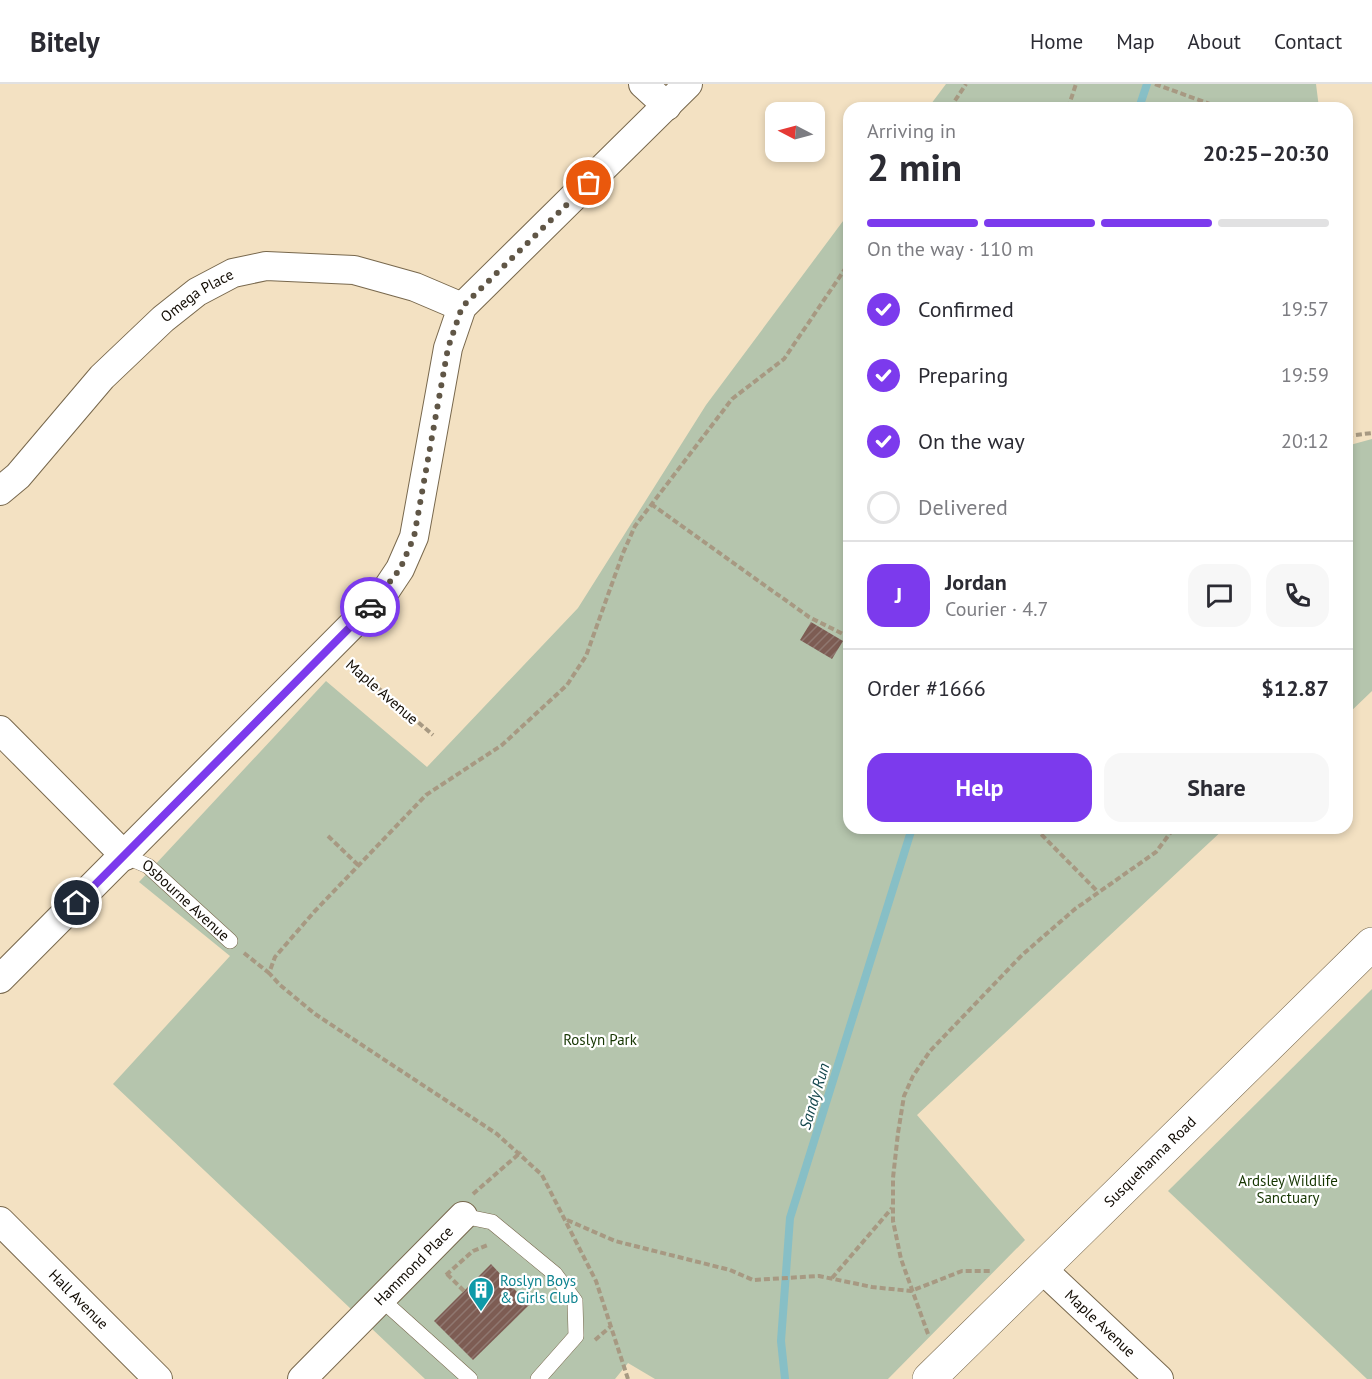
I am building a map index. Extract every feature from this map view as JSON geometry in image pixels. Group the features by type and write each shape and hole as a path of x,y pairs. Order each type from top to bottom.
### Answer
{"main road":[{"name":"Susquehanna Road","path":"929,1379 1372,944"}],"street":[{"path":"643,84 667,106"},
{"path":"0,979 332,648 384,593 400,569 414,537 448,348 462,307 688,84"},
{"name":"Omega Place","path":"0,491 18,476 102,377 163,319 197,292 233,273 266,266 354,270 415,287 462,307"},
{"name":"Osbourne Avenue","path":"0,730 125,856"},
{"name":"Hammond Place","path":"302,1379 463,1216"},
{"name":"Hall Avenue","path":"0,1221 158,1379"},
{"name":"Maple Avenue","path":"1041,1268 1159,1379"}],"lane":[{"name":"Osbourne Avenue","path":"125,856 148,866 230,941"},
{"path":"463,1216 492,1222 555,1274 575,1301 576,1336 538,1379"},
{"path":"381,1299 470,1379"}],"path":[{"path":"954,102 966,84"},
{"path":"1070,102 1076,84"},
{"path":"1155,84 1205,102"},
{"path":"269,973 274,957 426,795 502,745 567,685 586,656 635,526 732,399 784,359 843,273"},
{"path":"1353,436 1372,434"},
{"path":"651,504 809,617 843,634"},
{"name":"Maple Avenue","path":"332,648 433,735"},
{"path":"1041,834 1098,892"},
{"path":"928,1334 901,1259 893,1207 893,1178 898,1133 904,1096 913,1076 930,1051 1022,955 1098,892 1156,852 1170,834"},
{"path":"328,836 358,865"},
{"name":"Osbourne Avenue","path":"230,941 315,1014 497,1134 520,1152 542,1174 596,1281 628,1379"},
{"name":"Hammond Place","path":"463,1216 475,1190 520,1152"},
{"path":"832,1278 893,1207"},
{"path":"566,1220 615,1241 677,1255 753,1280 819,1276 911,1291 962,1271 991,1271"},
{"path":"439,1281 473,1251 491,1244 501,1244 507,1236"},
{"path":"447,1274 464,1291"}],"green space":[{"path":"946,84 1316,84 1318,102 932,102"},
{"name":"Roslyn Park","path":"843,221 843,834 1219,834 917,1115 1025,1240 888,1379 655,1379 628,1363 615,1379 425,1379 113,1084 230,956 139,882 326,681 427,767 578,608 706,405"},
{"path":"1372,439 1372,691 1353,709 1353,444"},
{"name":"Ardsley Wildlife Sanctuary","path":"1372,989 1372,1379 1367,1379 1168,1191"}],"building":[{"path":"811,622 843,641 832,659 800,640"},
{"name":"Roslyn Boys & Girls Club","path":"491,1264 529,1305 473,1360 434,1321"}],"waterway":[{"name":"Sandy Run","path":"1141,102 1147,84"},
{"name":"Sandy Run","path":"785,1379 781,1341 790,1218 910,834"}],"way so far":[{"path":"370,607 384,593 400,569 414,537 448,348 462,307 589,183"}],"place":[{"name":"Roslyn Boys & Girls Club","path":"481,1313"}],"route":[{"path":"77,903 332,648 370,607"}]}
